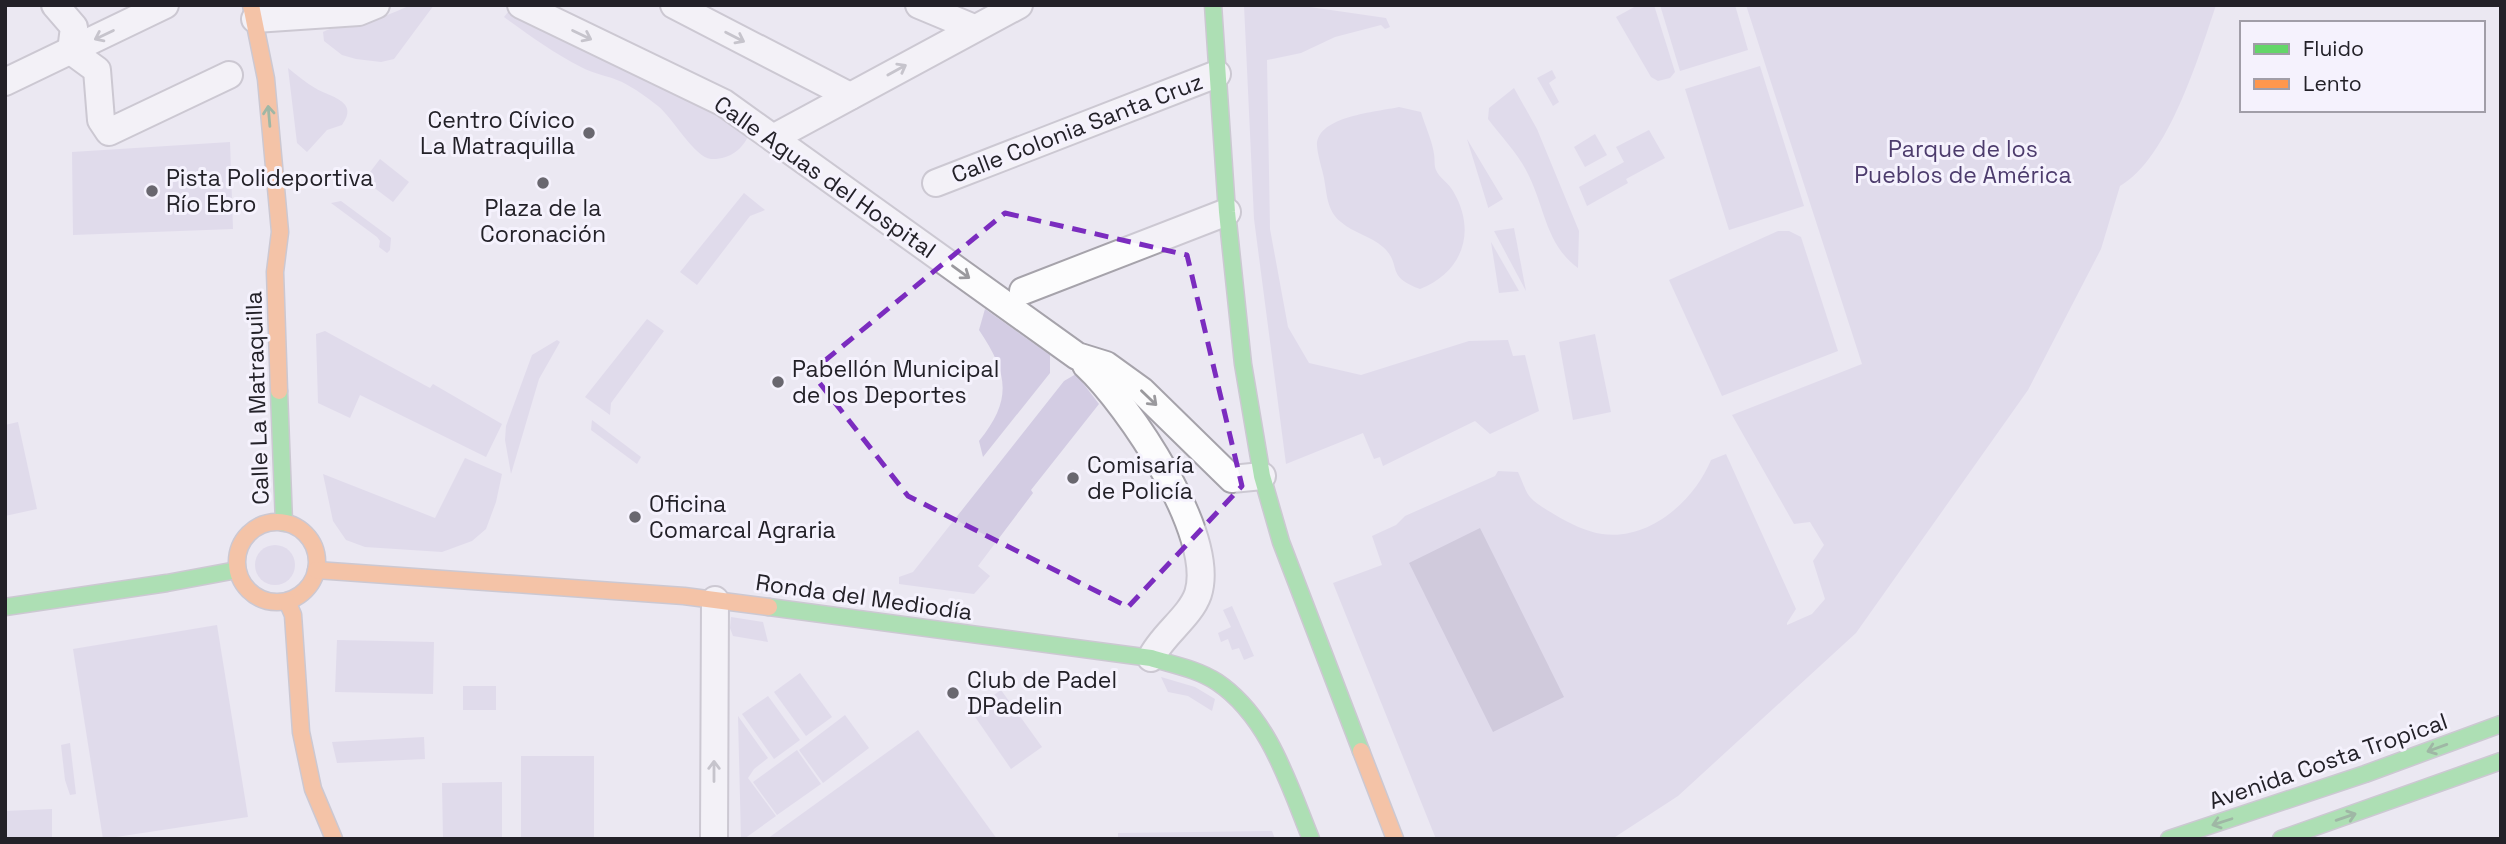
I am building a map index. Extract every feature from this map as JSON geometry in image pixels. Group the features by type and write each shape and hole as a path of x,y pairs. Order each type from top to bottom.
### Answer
{"street":[{"path":"55,5 74,27 71,51"},
{"path":"5,82 166,5"},
{"path":"253,12 359,12 376,5"},
{"name":"Calle Aguas del Hospital","path":"521,5 724,103 1077,356 1102,380 1169,480 1191,526 1202,566 1198,595 1180,621 1157,644 1151,658"},
{"path":"674,5 850,96"},
{"path":"919,5 974,28"},
{"path":"955,5 974,28"},
{"path":"773,138 1019,5"},
{"path":"1213,5 1227,212 1243,364 1262,476 1282,542 1395,839"},
{"name":"Calle La Matraquilla","path":"253,12 258,49 266,79 280,232 275,272 284,523"},
{"name":"Calle La Matraquilla","path":"240,78 258,49"},
{"path":"71,51 97,70 100,120 109,132 240,78"},
{"name":"Calle Colonia Santa Cruz","path":"936,183 1217,74"},
{"path":"1023,291 1227,212"},
{"name":"Calle La Matraquilla","path":"264,227 275,272"},
{"name":"Calle Aguas del Hospital","path":"1077,356 1106,365 1142,391 1232,479 1262,476"},
{"path":"284,523 296,527 313,545 317,557 316,570 313,581 306,590 287,601 274,603 261,600 242,582 237,569 237,556 248,534 259,526 284,523"},
{"path":"5,607 167,583 237,569"},
{"name":"Ronda del Mediodía","path":"316,570 684,596 1151,658 1194,670 1226,690 1250,712 1268,738 1311,839"},
{"path":"714,839 715,600"},
{"path":"287,601 293,615 301,732 313,789 334,839"},
{"name":"Avenida Costa Tropical","path":"2169,839 2365,774 2501,724"},
{"path":"2281,839 2501,761"}],"highlighted area":[{"path":"1005,213 1187,255 1242,486 1128,607 908,496 811,372"}],"green space":[{"path":"411,5 434,5 394,59 381,62 356,59 342,55 324,41 323,32 327,30 358,25"},
{"path":"1244,5 1296,5 1386,18 1390,27 1385,29 1381,25 1335,37 1301,53 1267,60 1270,229 1288,327 1309,363 1361,375 1469,341 1508,340 1513,356 1525,355 1539,411 1490,434 1475,421 1383,466 1380,457 1374,459 1363,433 1286,464 1254,219"},
{"path":"1638,5 1654,5 1675,72 1670,78 1658,81 1651,77 1616,17"},
{"path":"1660,5 1735,5 1748,50 1680,71"},
{"name":"Parque de los Pueblos de América","path":"1746,5 2216,5 2180,104 2153,154 2137,173 2120,186 2101,249 2028,390 1856,633 1678,796 1612,839 1436,839 1333,583 1382,565 1372,536 1396,525 1405,516 1495,476 1498,471 1518,472 1533,500 1557,516 1590,531 1619,535 1636,531 1668,515 1693,490 1711,460 1726,454 1796,609 1787,625 1812,614 1825,599 1813,561 1824,545 1810,522 1794,524 1732,415 1862,364"},
{"path":"508,12 745,129 749,134 746,140 729,156 717,159 704,157 650,100 622,82 586,69 561,56 504,17"},
{"path":"1760,66 1804,206 1729,230 1685,89"},
{"path":"288,68 312,86 341,101 347,110 347,117 342,125 327,130 307,152 297,143"},
{"path":"1552,70 1556,78 1549,83 1559,102 1553,106 1537,78"},
{"path":"1514,88 1537,129 1579,231 1578,268 1567,258 1552,236 1523,165 1488,119 1489,108"},
{"path":"1399,107 1421,112 1432,144 1436,170 1453,191 1464,221 1462,249 1456,261 1435,282 1420,289 1398,275 1389,253 1383,247 1336,218 1330,208 1317,146 1319,136 1337,122"},
{"path":"1649,130 1665,158 1626,179 1628,183 1587,206 1579,187 1624,162 1616,147"},
{"path":"1595,134 1607,155 1585,167 1574,147"},
{"path":"1467,139 1503,199 1488,208 1488,207"},
{"name":"Pista Polideportiva Río Ebro","path":"230,142 233,229 73,235 72,152"},
{"path":"380,159 409,182 393,202 364,180"},
{"path":"744,193 765,210 750,216 697,285 680,272"},
{"path":"341,201 391,238 390,250 387,253 379,247 380,241 377,237 331,203"},
{"path":"1514,228 1526,291 1494,231"},
{"path":"1778,231 1789,231 1801,237 1838,351 1722,396 1669,280"},
{"path":"1491,242 1519,291 1499,293"},
{"path":"985,309 1050,355 1050,373 983,457 979,441 997,412 1003,386 996,360 979,330"},
{"path":"647,319 664,331 611,403 610,415 585,397"},
{"path":"325,331 430,388 433,384 502,424 486,457 360,395 350,418 318,403 316,334"},
{"path":"1595,334 1611,412 1573,420 1559,342"},
{"path":"557,340 560,342 539,379 511,474 505,440 506,426 532,355"},
{"path":"1076,374 1099,404 1031,490 1033,493 978,566 990,576 974,594 899,584 899,577 913,572 1064,381"},
{"path":"592,420 641,457 637,464 591,430"},
{"path":"18,422 37,509 5,516 5,425"},
{"path":"465,458 502,474 486,529 472,541 442,552 365,547 346,540 333,521 323,474 435,518"},
{"path":"275,545 289,551 295,565 289,579 275,585 261,579 255,565 261,551"},
{"path":"1232,606 1254,656 1244,660 1239,648 1232,650 1228,639 1221,642 1218,633 1231,627 1223,610"},
{"path":"731,617 763,622 768,642 733,636 730,628"},
{"path":"217,625 248,817 103,839 73,649"},
{"path":"337,640 434,642 433,694 335,692"},
{"path":"800,673 832,717 806,736 774,692"},
{"path":"1161,677 1195,687 1215,699 1212,711 1188,696 1168,692"},
{"path":"463,686 496,686 496,710 463,710"},
{"path":"1001,690 1042,747 1011,769 971,711"},
{"path":"768,696 800,740 774,759 742,714"},
{"path":"845,715 869,748 823,783 799,750"},
{"path":"738,716 768,758 754,769 748,778 776,816 744,839 741,839"},
{"path":"918,730 997,839 767,839"},
{"path":"424,737 425,759 337,763 332,742"},
{"path":"70,743 76,794 70,795 65,780 61,745"},
{"path":"797,750 821,784 777,815 753,782"},
{"path":"521,756 594,756 594,839 521,839"},
{"path":"502,782 502,839 443,839 442,783"},
{"path":"52,809 52,837 5,839 5,811"},
{"path":"1272,831 1275,839 1118,839 1118,833"}],"shaded area":[{"path":"1480,528 1564,697 1493,732 1409,563"}],"traffic: fast":[{"path":"1213,5 1227,212 1243,364 1262,476 1281,542 1361,751"},
{"path":"279,391 284,523"},
{"path":"5,607 237,570"},
{"path":"769,607 1151,658 1201,674 1217,682 1235,697 1264,733 1285,775 1311,839"},
{"path":"2169,839 2365,774 2501,724"},
{"path":"2281,839 2501,761"}],"traffic: slow":[{"path":"251,5 266,79 280,232 275,272 279,391"},
{"path":"277,522 292,525 305,534 314,547 317,562 314,577 305,590 292,599 277,602 262,599 249,590 240,577 237,562 240,547 249,534 262,525 277,522"},
{"path":"316,570 684,596 769,607"},
{"path":"287,601 293,615 301,732 313,789 334,839"},
{"path":"1361,751 1395,839"}],"place":[{"name":"Centro Cívico La Matraquilla","path":"589,133"},
{"name":"Plaza de la Coronación","path":"543,183"},
{"name":"Pista Polideportiva Río Ebro","path":"152,191"},
{"name":"Pabellón Municipal de los Deportes","path":"778,382"},
{"name":"Comisaría de Policía","path":"1073,478"},
{"name":"Oficina Comarcal Agraria","path":"635,517"},
{"name":"Club de Padel DPadelin","path":"953,693"}]}
